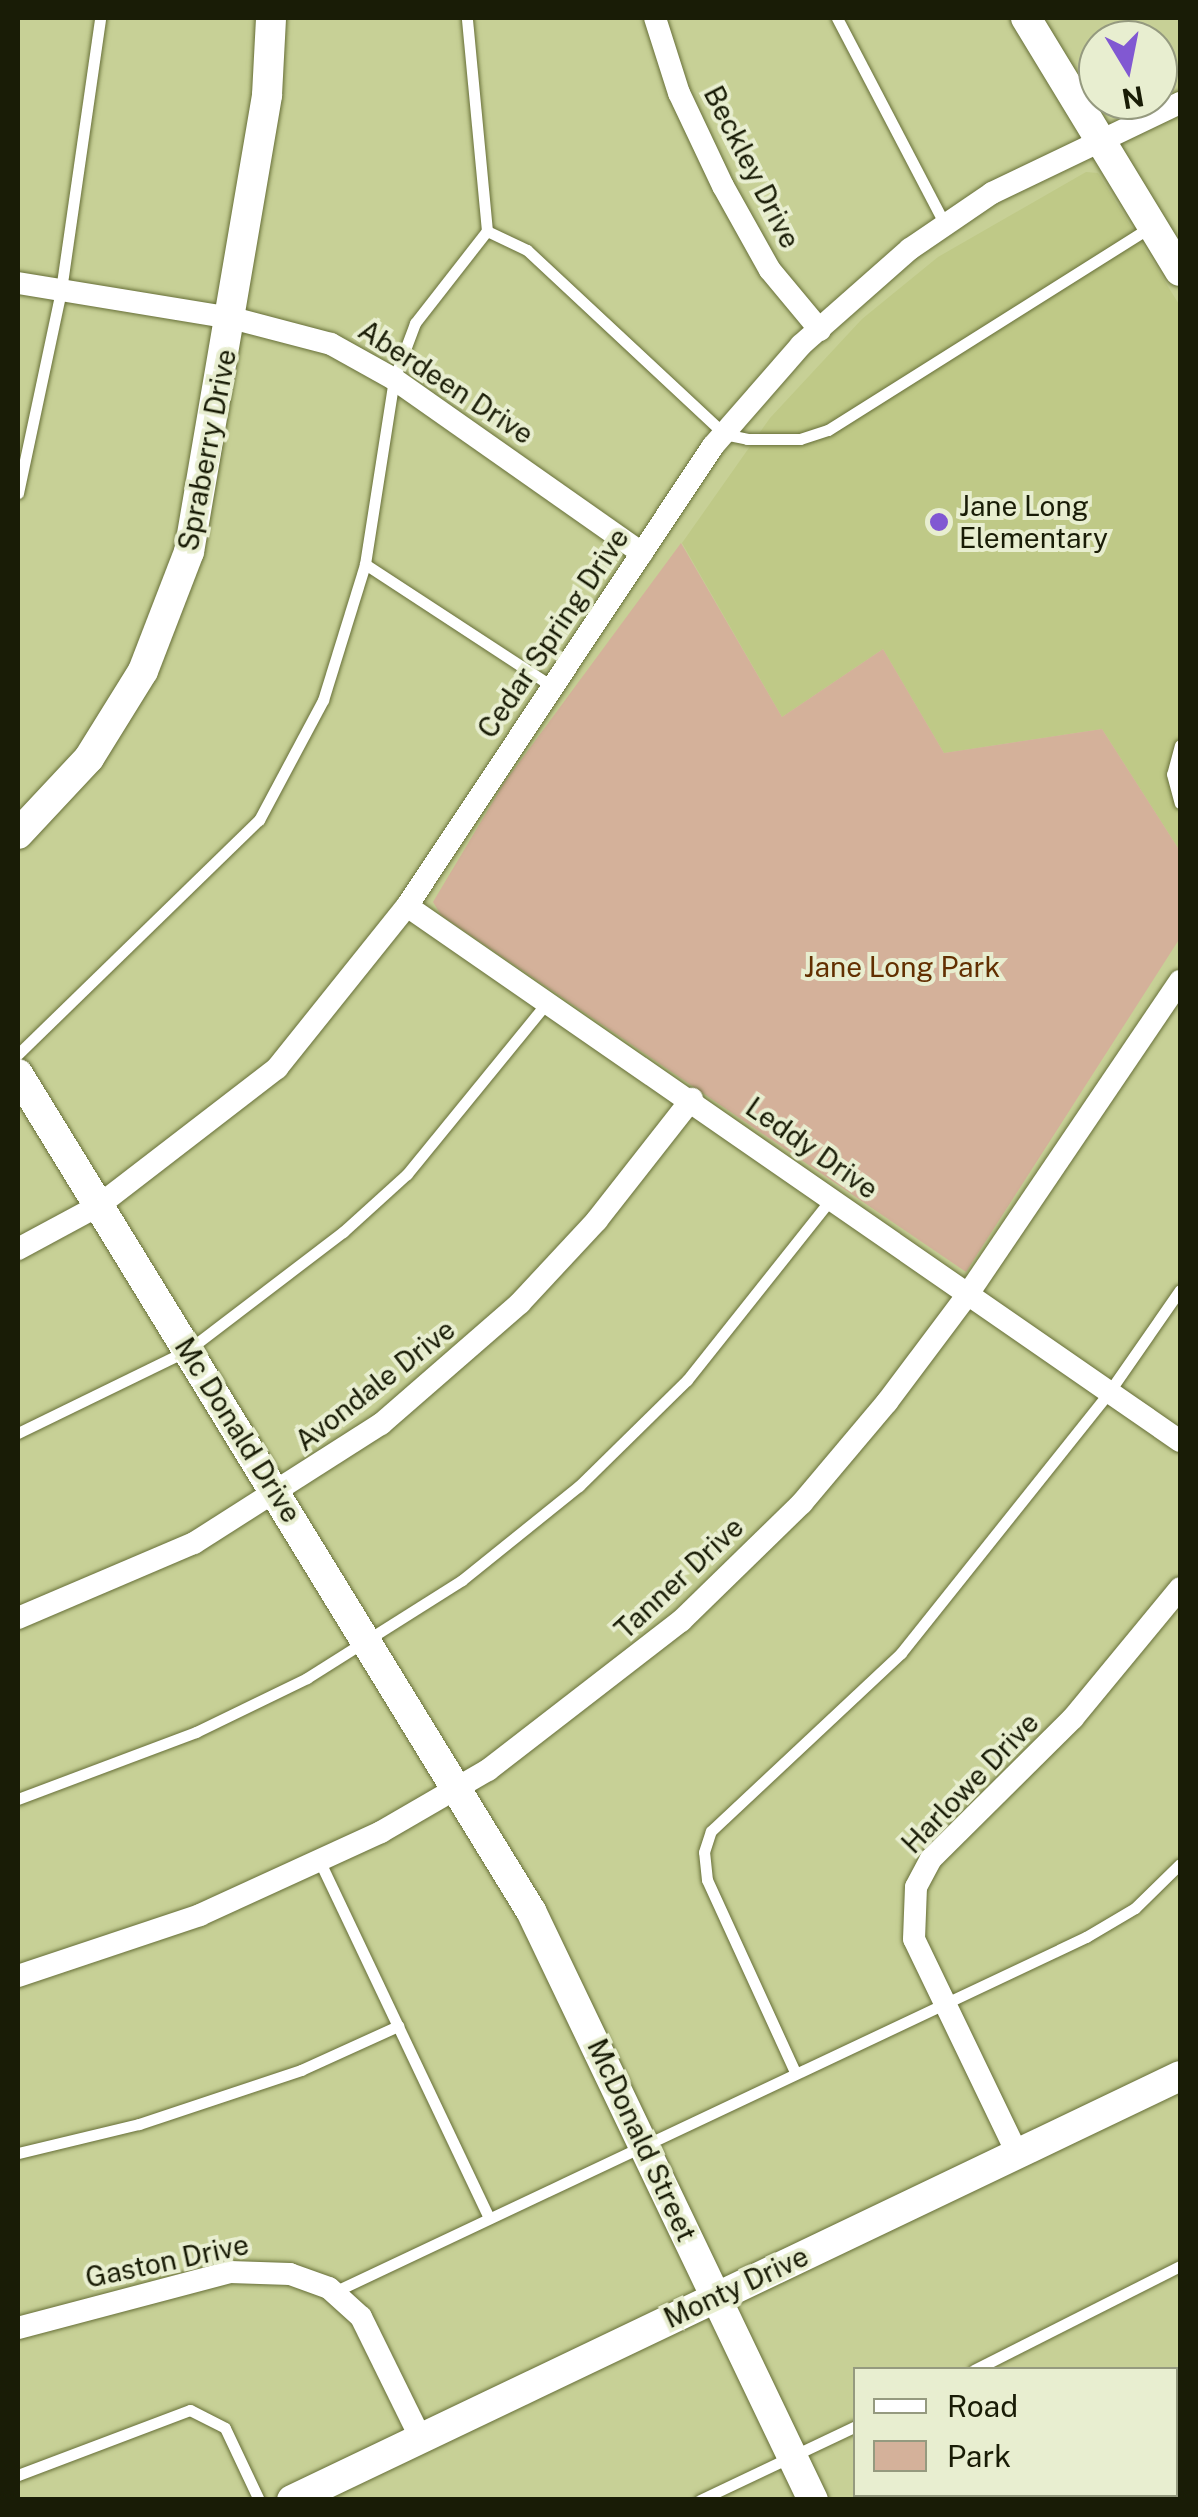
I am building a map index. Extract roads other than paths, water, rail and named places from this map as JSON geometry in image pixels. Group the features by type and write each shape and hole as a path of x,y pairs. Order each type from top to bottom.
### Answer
{"street":[{"name":"Spraberry Drive","path":"18,834 89,758 142,671 190,552 267,95 271,18"},
{"name":"Beckley Drive","path":"654,18 679,93 731,201 770,270 820,330"},
{"path":"1026,18 1180,271"},
{"name":"Cedar Spring Drive","path":"18,1249 98,1206 277,1068 407,906 724,434 869,281 945,224 1099,139 1180,103"},
{"name":"Aberdeen Drive","path":"18,282 232,318 331,344 394,379 642,553"},
{"name":"Leddy Drive","path":"407,906 692,1099 1180,1441"},
{"name":"Tanner Drive","path":"18,1976 200,1916 320,1862 458,1786 566,1714 732,1574 866,1428 968,1294 1180,981"},
{"name":"Mc Donald Drive","path":"18,1074 458,1786"},
{"name":"Avondale Drive","path":"18,1618 132,1572 278,1495 381,1424 486,1336 597,1220 692,1099"},
{"name":"Harlowe Drive","path":"1017,2153 944,2002 912,1922 925,1867 1073,1718 1180,1588"},
{"name":"McDonald Street","path":"458,1786 531,1910 813,2500"},
{"name":"Monty Drive","path":"292,2500 1180,2076"},
{"name":"Gaston Drive","path":"18,2328 254,2269 290,2274 334,2292 370,2330 421,2439"}],"lane":[{"path":"18,493 61,290 100,18"},
{"path":"18,1054 259,820 323,700 365,564 394,379 414,323 487,232 467,18"},
{"path":"838,18 945,224"},
{"path":"487,232 528,250 724,434 800,438 828,430 1152,226"},
{"path":"365,564 554,687"},
{"path":"1180,745 1172,774 1180,802"},
{"path":"18,1433 188,1350 343,1232 407,1174 548,1001"},
{"path":"18,1799 196,1732 369,1643 462,1580 579,1486 686,1380 832,1198"},
{"path":"796,2072 707,1880 704,1852 711,1831 901,1654 1110,1392 1180,1290"},
{"path":"320,1862 489,2218"},
{"path":"334,2292 1086,1937 1135,1908 1180,1864"},
{"path":"18,2153 139,2124 301,2070 398,2026"},
{"path":"980,2367 1180,2266"},
{"path":"18,2476 190,2410 226,2428 259,2500"},
{"path":"700,2500 853,2427"}],"place":[{"name":"Jane Long Elementary","path":"939,522"}],"park label":[{"name":"Jane Long Park","path":"902,967"}]}
